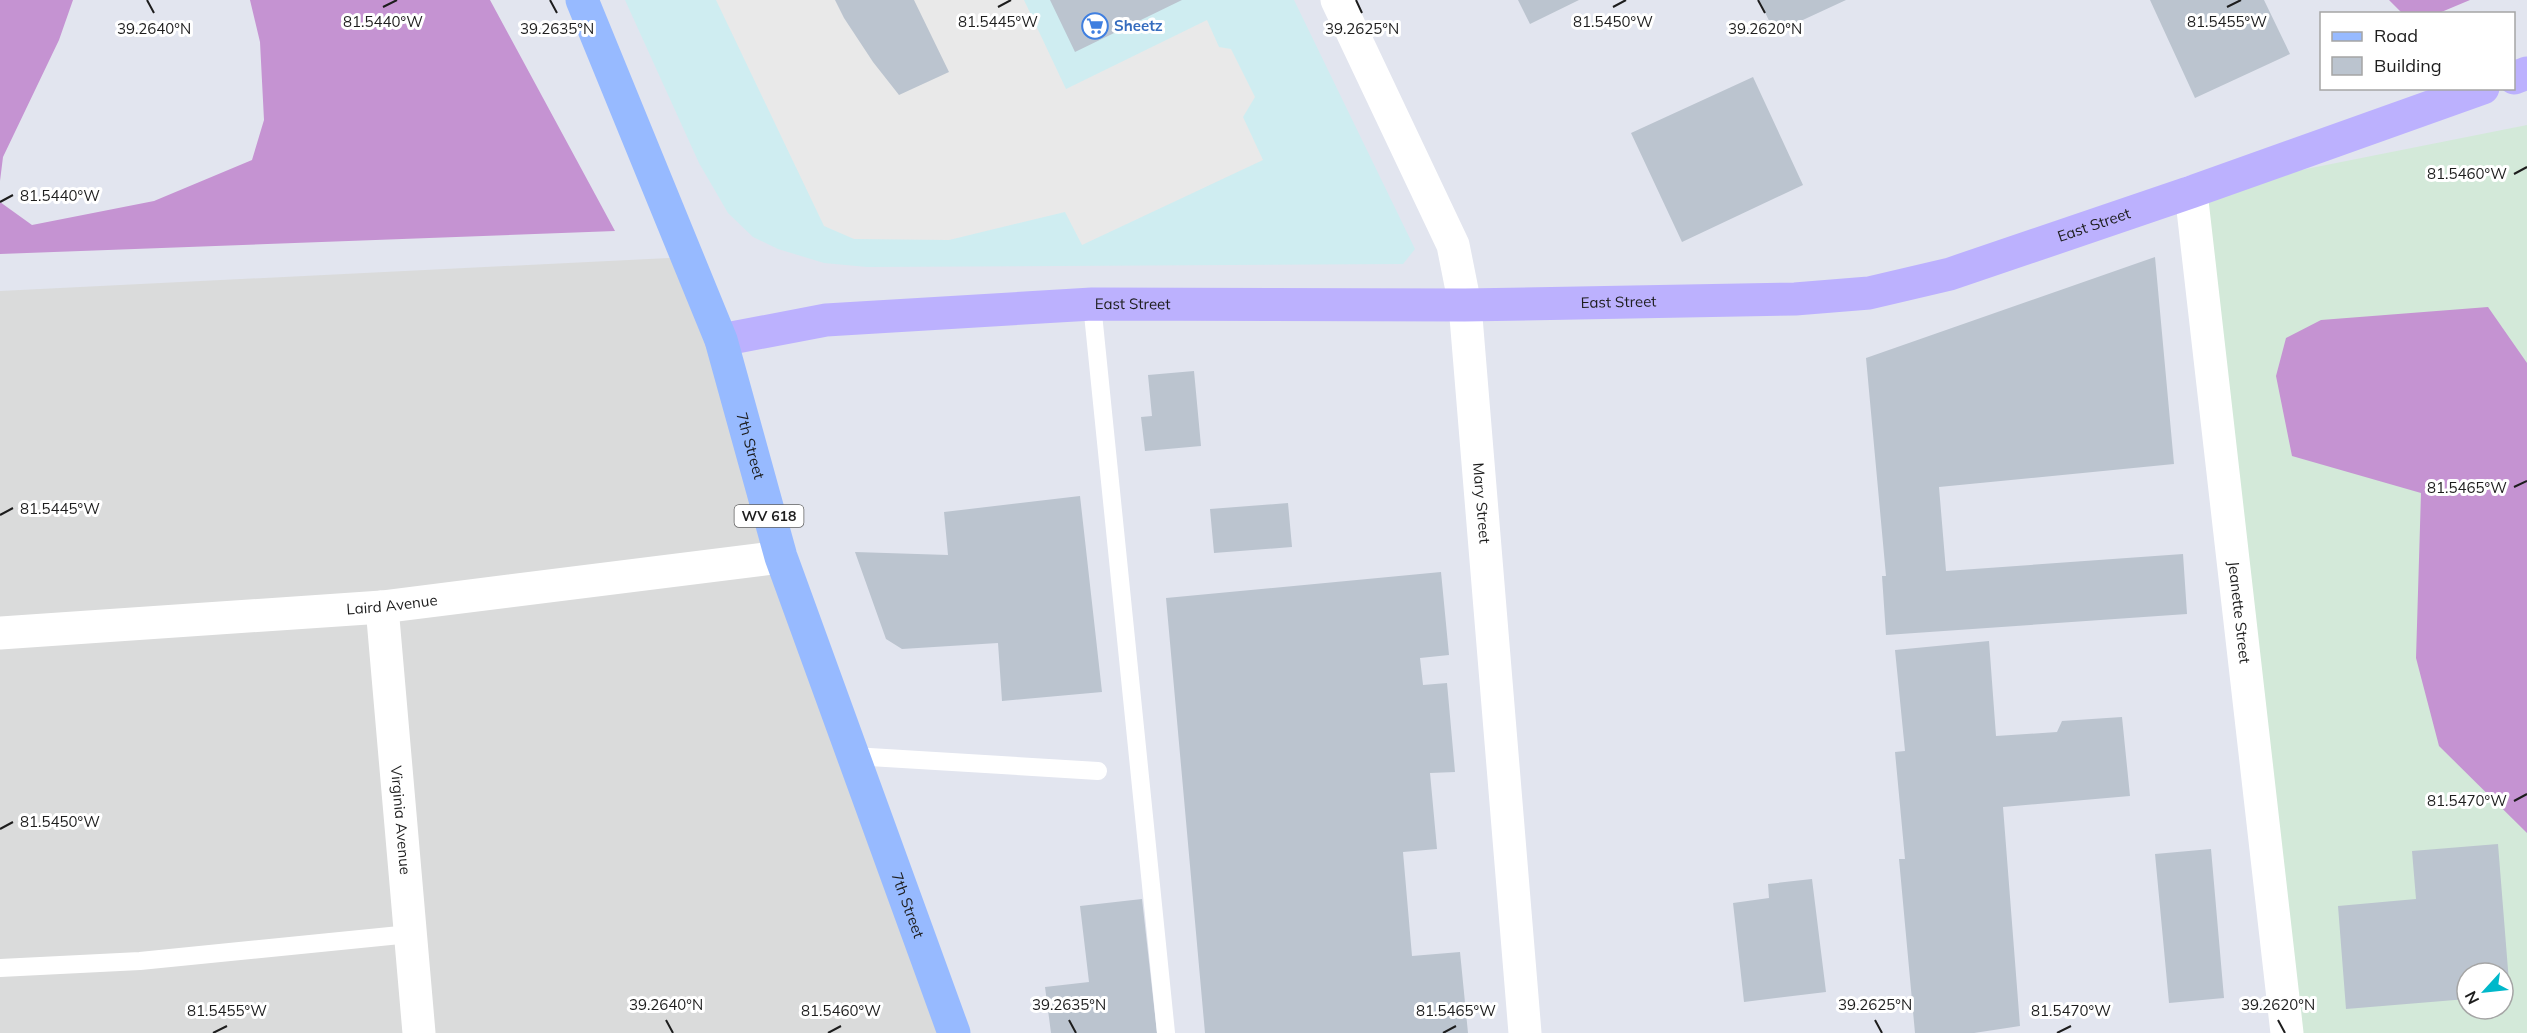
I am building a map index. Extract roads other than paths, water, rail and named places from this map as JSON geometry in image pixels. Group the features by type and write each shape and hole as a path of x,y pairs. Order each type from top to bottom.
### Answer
{"main road":[{"name":"7th Street","path":"582,0 721,340 781,557 954,1033"},
{"name":"East Street","path":"721,340 826,320 1092,304 1465,305 1795,299 1869,293 1950,274 2191,192 2477,90"}],"street":[{"name":"Mary Street","path":"1337,0 1453,245 1465,305 1525,1033"},
{"name":"Jeanette Street","path":"2191,192 2287,1033"},
{"name":"Laird Avenue","path":"0,633 382,607 781,557"},
{"name":"Virginia Avenue","path":"382,607 419,1033"}],"lane":[{"path":"1092,304 1166,1033"},
{"path":"853,756 1098,771"},
{"path":"0,968 140,961 410,934"}],"place":[{"name":"Sheetz","path":"1095,26"}]}
